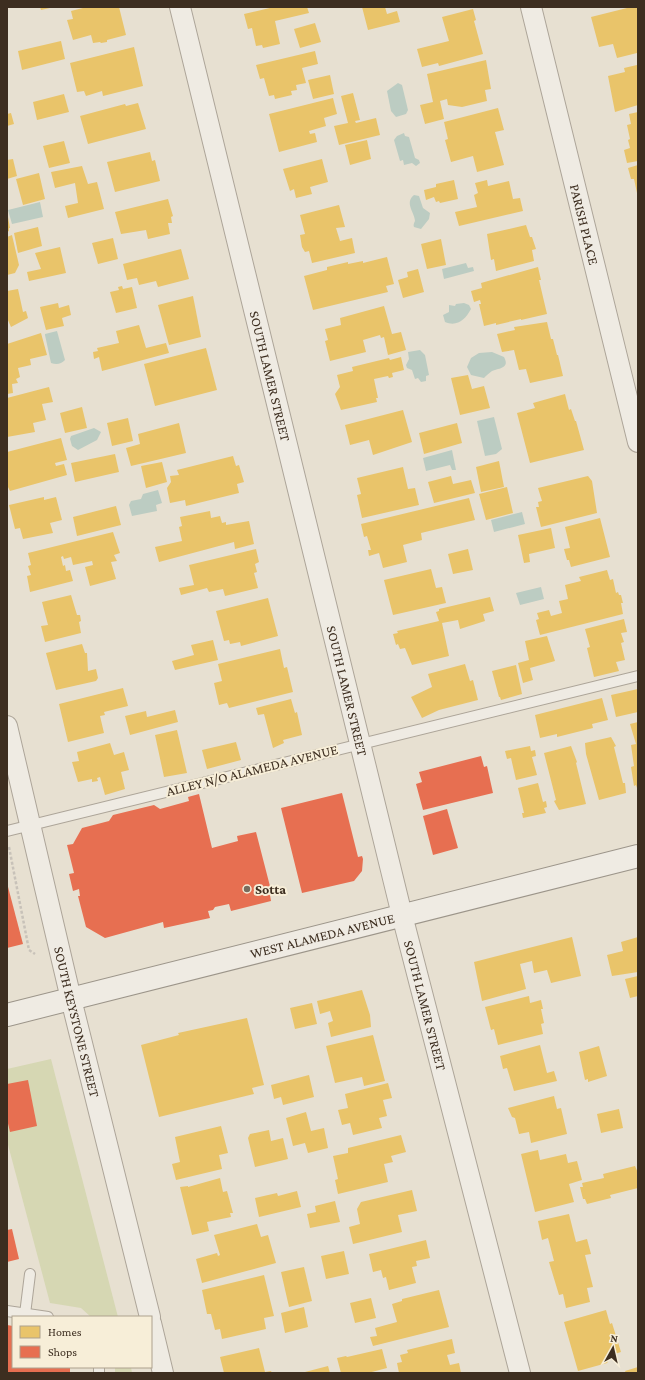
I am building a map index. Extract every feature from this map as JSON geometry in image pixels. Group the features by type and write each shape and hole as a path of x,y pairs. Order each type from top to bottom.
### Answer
{"main road":[{"name":"WEST ALAMEDA AVENUE","path":"7,1015 638,856"}],"street":[{"name":"SOUTH LAMER STREET","path":"180,7 402,915 520,1373"},
{"name":"PARISH PLACE","path":"531,7 638,442"},
{"name":"SOUTH KEYSTONE STREET","path":"7,726 71,999 150,1316"},
{"path":"152,1327 163,1373"}],"lane":[{"name":"ALLEY N/O ALAMEDA AVENUE","path":"7,831 360,743 638,676"},
{"path":"25,1314 30,1274"},
{"path":"7,1311 40,1316"}],"path":[{"path":"8,846 29,950 35,954"}],"green space":[{"path":"51,1059 118,1316 90,1316 81,1308 50,1303 7,1141 7,1069"},
{"path":"115,1368 131,1368 132,1373 115,1373"}],"shaded area":[{"path":"398,83 402,85 408,110 406,114 396,117 391,111 387,91"},
{"path":"404,133 405,136 409,137 415,158 419,160 420,163 416,166 412,163 404,165 403,160 400,161 394,140 397,136"},
{"path":"414,195 419,196 423,208 430,213 429,219 421,229 414,227 415,218 410,201"},
{"path":"40,202 43,217 12,224 8,210"},
{"path":"466,263 468,268 473,267 474,271 444,279 442,269"},
{"path":"464,303 469,305 471,309 460,322 453,324 445,322 443,315 449,312 449,305 455,306 456,304"},
{"path":"57,331 65,360 55,364 51,363 45,334"},
{"path":"420,350 425,355 429,375 426,376 426,381 421,382 418,378 415,379 412,370 407,368 406,365 409,359 408,352"},
{"path":"492,352 504,357 506,361 505,365 492,371 484,378 471,375 467,367 471,358 479,353"},
{"path":"494,417 502,449 496,454 485,456 477,421"},
{"path":"94,428 101,432 97,440 78,450 72,446 70,439 71,436"},
{"path":"452,450 456,470 452,470 450,465 426,471 423,458"},
{"path":"158,490 162,503 156,505 157,511 132,516 129,505 131,501 141,499 143,494"},
{"path":"522,512 525,524 494,532 491,520"},
{"path":"541,587 544,599 520,605 516,593"}],"building: Homes":[{"path":"40,7 50,7 50,8 41,10"},
{"path":"87,7 119,7 126,35 101,43 93,43 91,35 73,40 67,20 73,19 71,11"},
{"path":"274,7 307,7 309,13 275,21 280,44 263,48 262,45 256,46 252,28 248,29 244,14"},
{"path":"362,7 385,7 387,14 397,11 400,22 368,30"},
{"path":"631,7 638,7 638,56 637,53 617,58 613,44 599,47 591,17"},
{"path":"473,9 476,20 474,21 483,54 439,66 438,63 422,67 417,49 449,41 442,17"},
{"path":"315,23 321,42 300,48 294,29"},
{"path":"61,41 65,59 22,70 18,51"},
{"path":"134,47 143,86 103,96 102,91 86,96 84,91 77,92 70,63"},
{"path":"315,51 318,64 302,68 306,83 296,85 297,90 291,91 292,95 275,99 274,95 269,96 264,78 260,79 256,65"},
{"path":"486,60 491,89 485,90 487,101 462,107 448,105 447,99 440,101 444,119 425,124 420,105 433,102 427,74"},
{"path":"637,65 638,105 615,112 608,76 625,72 624,68"},
{"path":"330,75 334,94 313,99 308,80"},
{"path":"353,93 360,120 355,121 356,123 376,118 380,135 339,145 334,126 348,123 341,96"},
{"path":"64,94 69,112 37,120 33,102"},
{"path":"333,98 337,114 324,118 326,126 309,131 310,134 315,133 317,142 279,152 269,114"},
{"path":"138,103 146,129 88,144 80,116 125,104 126,106"},
{"path":"498,108 504,130 495,132 504,165 477,172 473,156 451,162 445,140 448,139 444,122"},
{"path":"638,112 638,161 627,163 624,150 630,148 627,125 631,124 629,114"},
{"path":"11,113 14,124 7,126 7,114"},
{"path":"367,140 371,159 350,165 345,145"},
{"path":"64,141 70,163 49,168 43,146"},
{"path":"150,152 152,161 155,160 160,181 115,192 107,162"},
{"path":"13,159 17,176 7,179 7,160"},
{"path":"322,159 328,182 310,187 312,194 296,198 294,189 290,191 283,169"},
{"path":"638,165 637,193 634,179 631,179 628,168"},
{"path":"82,166 88,184 97,182 104,209 68,218 65,206 78,203 75,183 55,188 51,172"},
{"path":"39,173 45,199 23,205 16,179"},
{"path":"454,180 458,199 440,203 439,201 436,202 434,197 426,200 424,190 436,187 436,184"},
{"path":"487,180 488,186 509,181 513,199 520,198 523,211 459,226 455,212 477,207 474,195 478,193 475,183"},
{"path":"168,199 173,216 171,217 172,223 168,223 170,234 148,239 146,230 121,234 115,212"},
{"path":"339,205 345,227 336,228 340,241 352,238 355,253 312,263 309,251 305,252 302,247 300,235 305,234 300,215"},
{"path":"8,217 10,228 7,232"},
{"path":"526,225 536,249 532,250 534,261 496,271 494,259 491,260 487,234"},
{"path":"38,227 42,246 18,253 14,233"},
{"path":"12,235 19,265 15,273 7,275 7,237"},
{"path":"113,238 118,259 98,264 92,243"},
{"path":"441,239 446,265 427,269 421,244"},
{"path":"60,247 66,273 29,281 27,272 41,269 35,253"},
{"path":"181,249 189,279 158,287 156,281 139,285 137,278 127,280 123,264"},
{"path":"387,257 394,284 386,286 388,292 313,310 304,276 327,270 327,267 348,262 348,264 363,261 363,263"},
{"path":"538,267 541,280 539,280 547,314 496,325 496,323 484,326 479,304 481,304 480,300 474,302 471,291 482,288 481,283"},
{"path":"418,269 424,292 403,298 398,280 408,277 407,272"},
{"path":"122,286 123,289 132,287 137,308 116,313 110,292 119,290 118,287"},
{"path":"18,289 23,312 26,311 28,318 11,327 7,318 7,291"},
{"path":"193,296 201,337 169,345 158,305"},
{"path":"58,303 59,308 69,305 71,315 62,318 64,326 46,330 40,307"},
{"path":"384,306 392,334 401,332 406,350 388,355 384,337 381,338 380,335 363,340 366,352 330,361 325,341 328,340 325,329 341,325 340,318"},
{"path":"547,322 563,376 530,383 526,369 519,370 514,350 502,352 497,334 515,330 514,327"},
{"path":"139,325 146,348 166,343 169,353 102,371 99,357 94,359 93,352 98,351 97,348 119,343 116,331"},
{"path":"41,333 47,355 30,359 31,365 18,368 20,377 16,379 18,383 12,384 13,393 7,394 7,344"},
{"path":"206,348 217,390 155,406 144,364"},
{"path":"401,357 404,370 392,373 393,377 389,378 388,376 374,379 378,398 376,398 377,402 341,410 335,394 340,387 337,375 353,371 352,367 389,358 390,360"},
{"path":"468,375 472,389 484,386 490,408 460,415 451,378"},
{"path":"49,387 53,402 42,404 46,420 33,423 35,432 7,437 7,398"},
{"path":"565,394 569,410 571,409 576,421 584,450 530,463 517,413 535,408 533,403"},
{"path":"82,407 87,428 65,433 60,413"},
{"path":"403,410 412,442 373,455 369,440 350,445 345,425"},
{"path":"128,418 133,441 112,446 107,423"},
{"path":"179,423 186,453 131,466 126,448 140,444 138,434"},
{"path":"457,423 462,443 424,454 419,433"},
{"path":"61,438 67,460 55,463 56,466 64,464 67,475 10,491 7,485 7,452"},
{"path":"115,454 119,472 75,482 71,463"},
{"path":"233,456 236,466 239,465 244,482 237,484 239,493 186,506 185,500 170,503 167,488 171,482 170,476 179,475 177,470"},
{"path":"499,461 504,487 481,492 476,467"},
{"path":"162,462 167,482 146,488 141,466"},
{"path":"403,467 408,489 415,488 419,505 362,518 357,495 361,494 357,478"},
{"path":"451,476 453,484 471,480 475,493 434,503 428,482"},
{"path":"588,476 592,481 597,513 541,527 536,507 539,507 538,502 542,501 538,488"},
{"path":"507,487 513,513 486,520 479,494"},
{"path":"44,497 44,500 56,497 62,520 50,523 53,533 23,539 20,528 15,529 9,505"},
{"path":"469,498 475,520 421,533 422,540 403,545 407,562 383,568 379,553 369,556 368,550 371,550 367,536 364,537 361,524"},
{"path":"116,506 121,525 77,536 73,517"},
{"path":"210,511 211,518 220,516 222,523 226,522 226,525 249,521 254,544 235,549 234,542 159,562 155,547 182,541 179,527 182,526 180,517"},
{"path":"600,518 610,557 571,567 564,549 570,548 565,527"},
{"path":"551,528 555,548 529,554 530,562 524,563 518,535"},
{"path":"113,532 120,553 114,555 117,561 111,562 116,579 90,586 85,567 93,565 92,561 73,565 71,557 64,559 63,556 61,557 63,566 65,565 66,571 70,570 73,581 30,592 27,576 31,575 28,566 31,565 28,553"},
{"path":"256,549 259,562 255,564 257,572 254,573 258,588 225,596 223,589 209,592 207,588 181,595 179,588 194,585 189,565"},
{"path":"468,549 473,570 453,574 448,554"},
{"path":"431,569 436,588 442,587 446,603 393,615 384,580"},
{"path":"607,570 610,580 613,579 616,593 618,592 619,595 621,595 623,614 540,635 536,620 539,619 537,613 549,610 551,616 562,613 559,601 568,599 565,585 581,581 579,577"},
{"path":"71,595 77,615 80,615 81,621 79,622 81,633 45,642 41,626 48,625 42,602"},
{"path":"490,597 494,611 483,614 485,621 460,629 458,620 442,623 449,656 412,665 405,648 400,649 398,644 396,645 393,634 398,633 397,631 439,621 436,612 439,611 439,609"},
{"path":"268,598 278,636 241,646 240,642 230,644 229,640 224,641 216,611"},
{"path":"624,619 627,632 621,633 624,642 621,643 625,660 616,662 619,671 594,677 587,648 590,647 585,629"},
{"path":"547,636 555,661 530,668 533,680 523,683 518,663 529,660 525,641"},
{"path":"213,640 218,660 175,670 172,661 194,655 191,645"},
{"path":"82,644 85,653 87,653 88,671 96,669 98,678 96,681 56,690 46,653"},
{"path":"280,649 284,668 287,667 293,692 229,708 227,703 219,705 214,683 222,681 218,664"},
{"path":"465,664 470,681 473,680 478,700 439,710 422,718 411,697 432,687 428,674"},
{"path":"516,665 522,694 501,700 492,671"},
{"path":"123,688 128,706 104,712 105,715 100,716 104,733 68,742 59,704"},
{"path":"638,689 638,712 616,717 611,695"},
{"path":"602,698 608,720 592,724 593,728 557,737 557,734 540,738 535,715"},
{"path":"291,699 295,713 297,712 302,735 283,740 284,743 273,748 264,714 258,715 256,708"},
{"path":"175,710 178,722 130,735 125,716 146,711 147,717"},
{"path":"638,722 638,791 636,785 634,786 631,767 634,766 631,745 636,744 630,724"},
{"path":"177,730 187,773 164,777 155,735"},
{"path":"611,737 616,746 614,747 623,783 625,783 626,793 599,800 586,754 585,743"},
{"path":"236,742 241,760 207,769 202,750"},
{"path":"110,743 114,755 124,752 129,770 121,772 125,789 105,795 100,777 97,778 98,781 92,782 92,779 78,782 72,762 79,761 77,752"},
{"path":"530,746 531,751 535,750 536,756 532,757 537,775 516,780 511,758 507,759 505,751"},
{"path":"571,746 577,762 586,804 559,810 554,801 556,800 544,753"},
{"path":"538,783 543,802 546,801 547,807 544,808 546,813 523,818 522,813 524,813 518,788"},
{"path":"572,937 581,976 551,983 547,970 534,973 532,961 520,964 526,989 482,1001 474,962"},
{"path":"638,937 638,972 612,976 607,955 623,951 621,942"},
{"path":"638,976 638,996 630,998 625,979"},
{"path":"362,990 370,1015 371,1027 331,1037 328,1023 333,1021 330,1011 320,1014 317,1001"},
{"path":"529,996 530,1003 541,1000 544,1023 541,1024 543,1034 498,1045 494,1029 491,1030 485,1007"},
{"path":"312,1003 317,1024 295,1029 290,1008"},
{"path":"247,1018 264,1085 252,1088 254,1094 159,1117 141,1045 179,1035 178,1033"},
{"path":"373,1035 385,1081 364,1086 362,1077 335,1083 326,1046"},
{"path":"540,1045 547,1073 554,1071 557,1081 514,1091 507,1068 503,1069 500,1056"},
{"path":"599,1046 607,1076 588,1082 588,1079 585,1080 579,1052"},
{"path":"309,1075 314,1097 283,1105 281,1097 274,1099 271,1085"},
{"path":"388,1083 392,1098 383,1100 387,1116 379,1118 382,1128 353,1135 350,1123 342,1125 338,1110 348,1108 345,1094"},
{"path":"554,1096 557,1109 561,1108 567,1134 531,1143 529,1132 519,1134 515,1118 512,1117 508,1108"},
{"path":"619,1109 623,1128 601,1133 597,1114"},
{"path":"306,1112 311,1131 324,1128 328,1148 308,1153 305,1143 293,1146 286,1118"},
{"path":"221,1126 228,1153 219,1155 222,1169 176,1180 172,1164 180,1162 175,1137"},
{"path":"269,1130 271,1141 283,1138 288,1159 255,1167 248,1138 250,1134"},
{"path":"401,1135 406,1152 391,1156 393,1162 384,1164 388,1182 338,1194 335,1180 338,1179 333,1156 348,1153 348,1148"},
{"path":"538,1150 540,1160 566,1154 568,1163 577,1161 582,1180 569,1184 574,1202 535,1212 521,1154"},
{"path":"635,1166 638,1173 638,1188 610,1195 611,1198 587,1204 585,1199 583,1199 580,1187 583,1187 582,1183 604,1178 603,1174"},
{"path":"220,1178 223,1192 227,1191 233,1213 230,1213 231,1217 207,1222 209,1231 192,1235 180,1187 188,1187"},
{"path":"412,1190 417,1211 398,1215 402,1232 353,1244 349,1227 360,1224 357,1209 361,1202"},
{"path":"297,1191 301,1207 259,1217 255,1198 277,1193 278,1196"},
{"path":"335,1201 340,1222 310,1228 307,1214 316,1212 315,1206"},
{"path":"569,1214 576,1242 587,1239 591,1254 585,1255 593,1287 587,1288 590,1302 566,1308 563,1294 559,1295 549,1262 554,1261 548,1238 542,1240 538,1221"},
{"path":"257,1224 261,1237 268,1235 276,1263 202,1283 196,1259 217,1253 218,1256 220,1255 214,1235"},
{"path":"426,1240 430,1258 416,1261 417,1266 412,1267 416,1283 389,1290 386,1277 383,1278 381,1270 373,1272 369,1254"},
{"path":"344,1251 349,1274 326,1279 321,1256"},
{"path":"304,1267 312,1301 289,1307 281,1272"},
{"path":"264,1275 274,1316 264,1318 266,1329 222,1339 220,1329 215,1330 211,1314 207,1314 202,1290"},
{"path":"439,1290 449,1327 373,1346 370,1337 377,1336 375,1328 397,1322 392,1304 402,1301 402,1299"},
{"path":"371,1298 376,1318 355,1323 350,1303"},
{"path":"304,1307 308,1327 285,1333 281,1313"},
{"path":"606,1310 610,1324 612,1323 621,1352 608,1356 609,1360 607,1363 578,1371 564,1322"},
{"path":"452,1339 455,1353 447,1355 450,1365 459,1363 461,1373 399,1373 397,1363 402,1362 400,1355 408,1353 407,1350"},
{"path":"259,1348 265,1372 271,1371 272,1373 224,1373 220,1357"},
{"path":"382,1349 387,1368 368,1373 341,1373 337,1358"},
{"path":"328,1366 330,1373 305,1373 305,1372"},
{"path":"638,1367 638,1373 626,1373 625,1371"}],"building: Shops":[{"path":"481,756 484,767 487,766 493,793 423,810 416,784 422,782 419,772"},
{"path":"342,793 358,857 362,856 363,859 362,871 354,881 302,893 281,808"},
{"path":"199,794 212,848 238,841 237,836 256,832 272,894 270,895 271,901 231,911 229,904 215,907 213,910 208,911 210,918 164,928 163,922 105,938 86,927 78,896 80,896 79,889 73,891 69,874 74,873 67,845 73,844 82,828 109,821 113,815 154,805 160,809 189,801 188,797"},
{"path":"447,809 458,848 433,855 423,816"},
{"path":"7,883 23,944 7,948"},
{"path":"28,1080 37,1126 10,1132 7,1119 7,1084"},
{"path":"12,1229 19,1259 7,1262 7,1230"},
{"path":"7,1325 12,1326 12,1368 70,1368 70,1373 7,1373"}],"place":[{"name":"Sotta","path":"247,889"}]}
